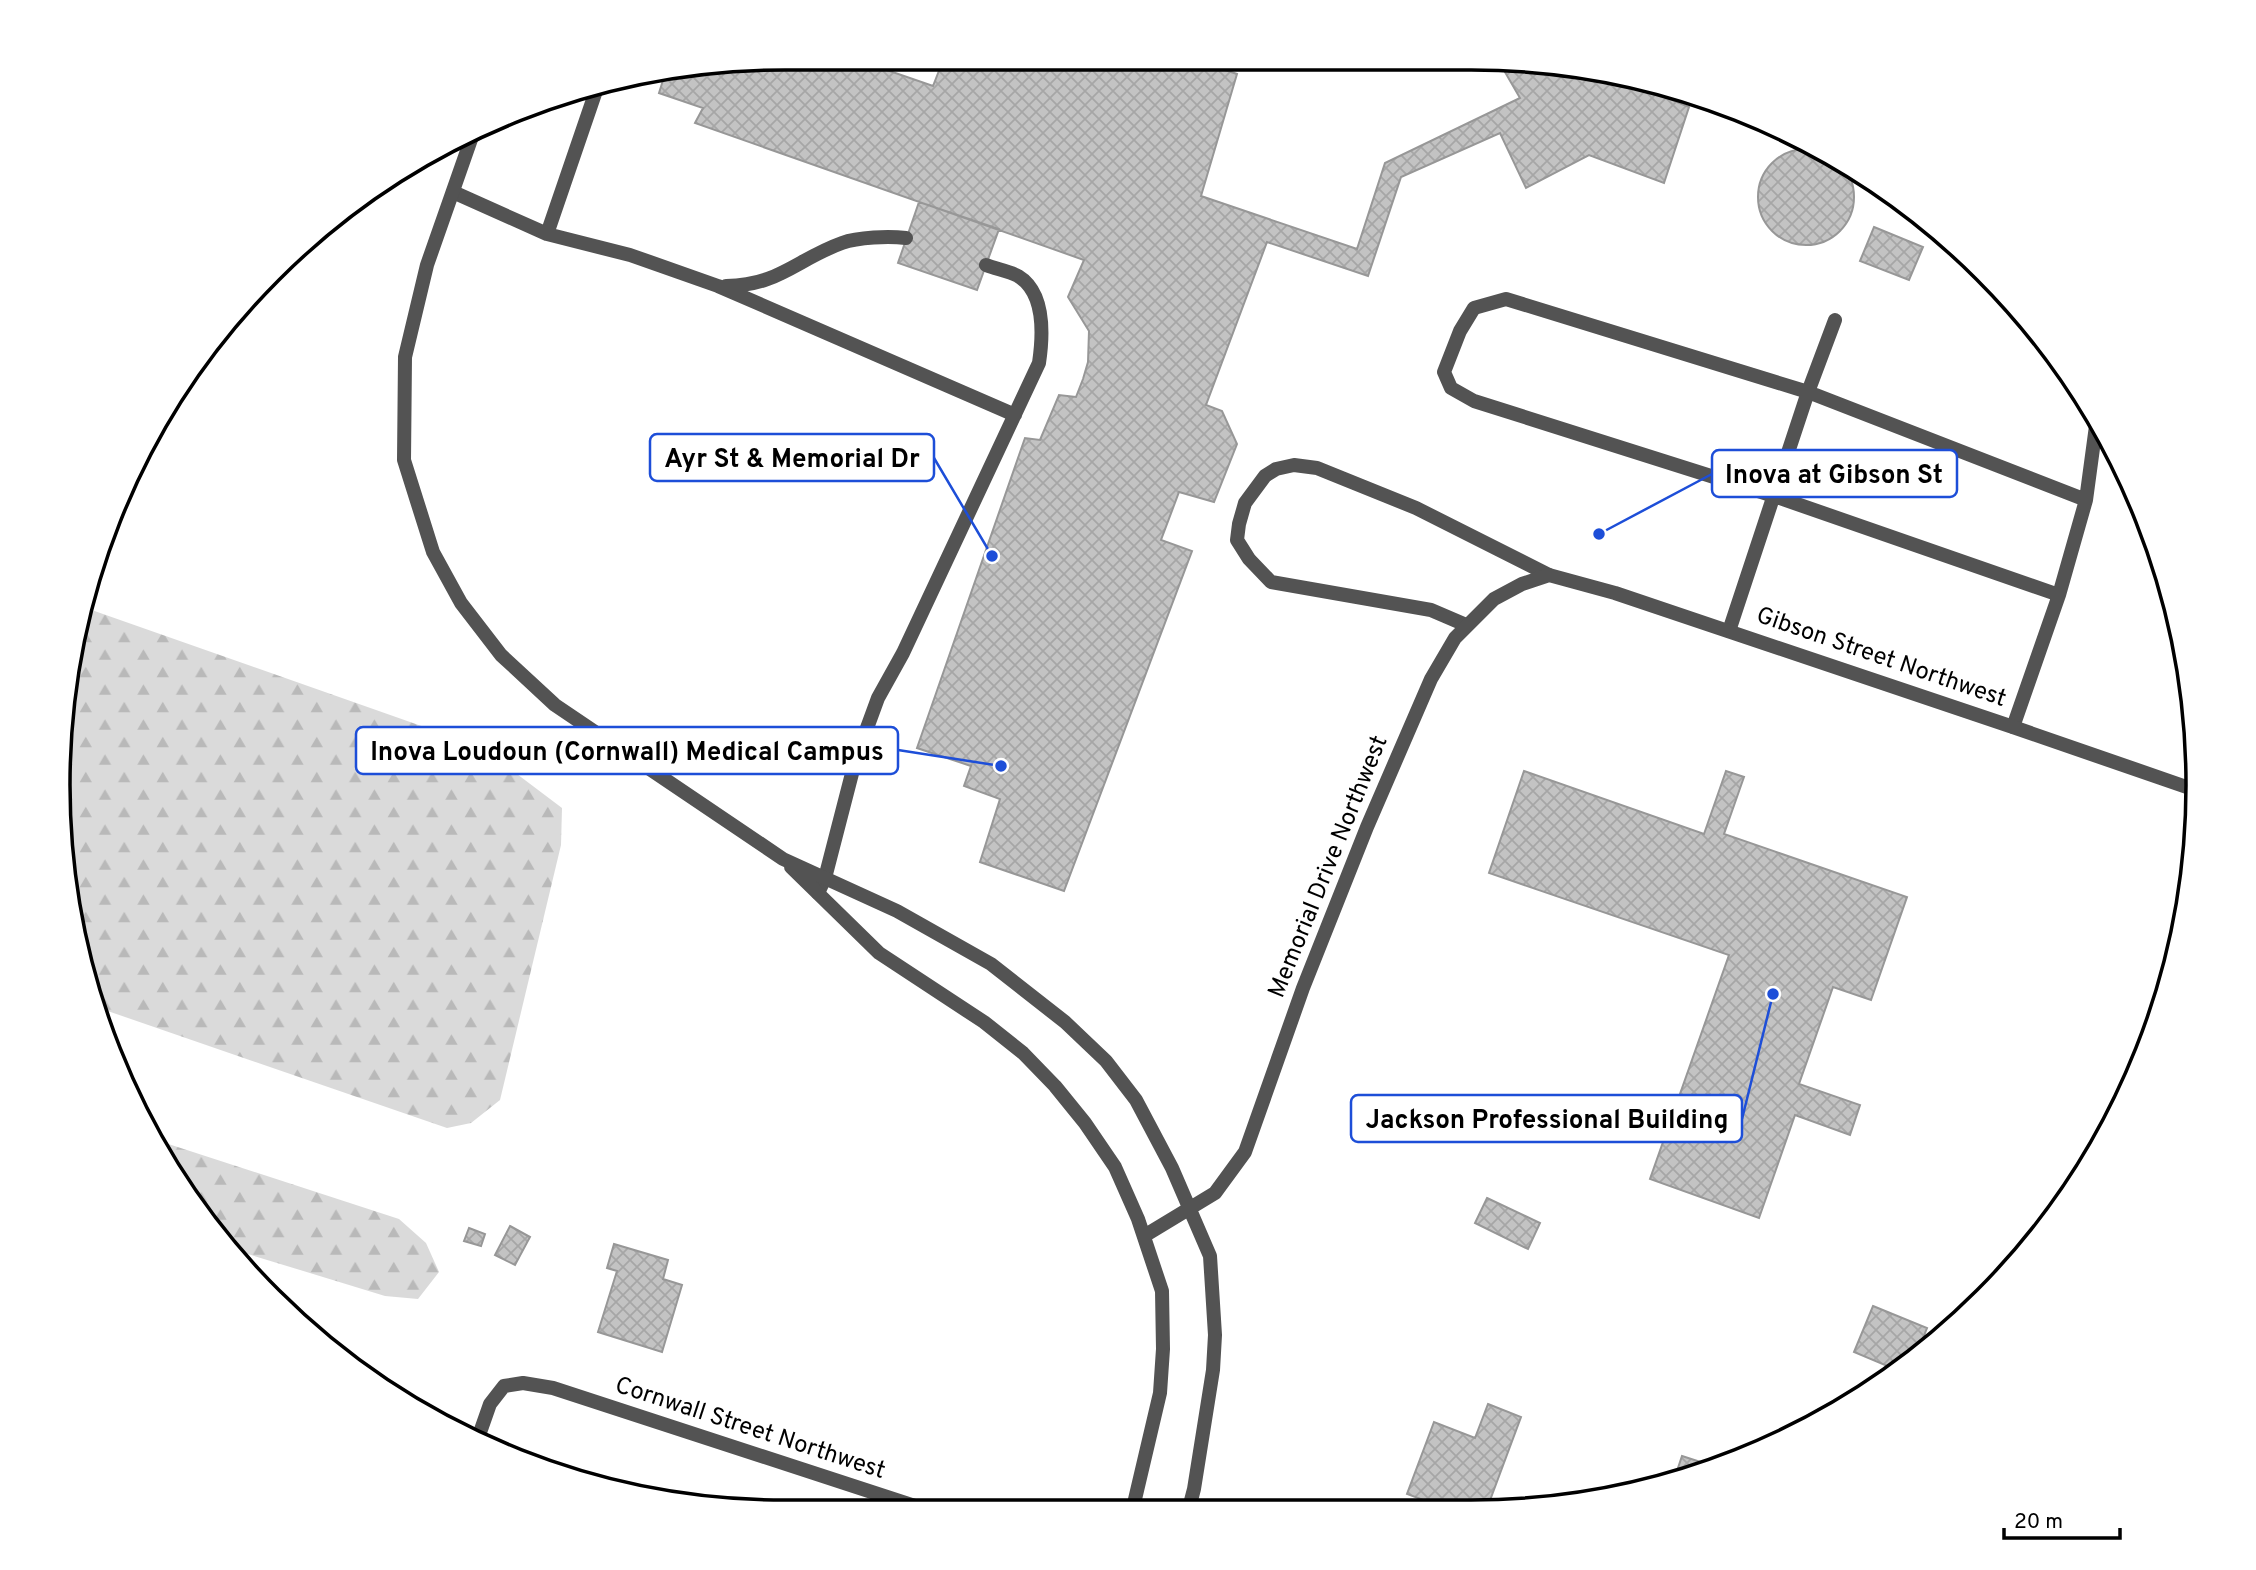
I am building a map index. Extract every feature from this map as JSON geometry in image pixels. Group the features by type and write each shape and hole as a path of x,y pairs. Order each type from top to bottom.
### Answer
{"street":[{"path":"547,234 594,96"},
{"path":"470,144 427,265 405,357 404,460 433,552 461,603 500,655 555,705 783,859 898,911 991,964 1065,1022 1106,1061 1136,1100 1210,1256 1215,1335 1213,1370 1191,1500"},
{"path":"453,192 547,234 630,255 718,286 1015,415"},
{"path":"718,286 747,286 771,279 843,242 906,238"},
{"path":"818,893 825,878 856,758 878,698 903,653 1039,363 1042,339 1039,304 1019,276 986,265"},
{"path":"2059,595 1774,496 1474,401 1451,388 1444,372 1460,331 1474,307 1506,299 1808,392 2086,499"},
{"path":"1729,631 1808,392 1835,320"},
{"path":"2013,727 2059,595 2086,499 2095,437"},
{"name":"Gibson Street Northwest","path":"1466,625 1430,610 1270,582 1249,559 1237,540 1245,503 1265,476 1276,469 1294,465 1317,468 1416,508 1549,575 1615,593 2186,787"},
{"name":"Memorial Drive Northwest","path":"1144,1236 1215,1193 1245,1152 1303,988 1367,827 1431,679 1455,638 1494,599 1522,584 1549,575"},
{"path":"783,859 879,953 984,1022 1023,1053 1085,1123 1115,1167 1144,1236 1162,1291 1163,1349 1160,1393 1135,1500"},
{"name":"Cornwall Street Northwest","path":"480,1431 490,1404 504,1386 523,1383 553,1388 896,1500"}],"green space":[{"path":"92,610 481,747 562,808 561,845 500,1100 471,1123 447,1128 107,1011 94,970 76,878 70,785 76,692"},
{"path":"167,1144 399,1219 426,1243 439,1272 418,1299 385,1296 245,1253 190,1182"}],"building":[{"path":"785,70 887,70 933,86 939,70 1225,70 1237,74 1201,196 1357,249 1385,163 1520,98 1505,71 1564,76 1610,84 1656,94 1689,107 1664,183 1589,155 1526,188 1500,133 1401,177 1368,276 1267,242 1206,405 1222,411 1237,444 1214,502 1179,492 1161,540 1192,551 1064,891 980,862 1000,799 964,786 971,766 917,748 1025,438 1040,440 1059,395 1076,397 1083,379 1088,362 1089,331 1068,297 1084,260 695,123 703,108 659,93 663,81 692,76"},
{"path":"1797,149 1852,180 1854,206 1846,224 1833,237 1815,245 1797,245 1779,237 1766,224 1758,206 1758,188 1766,170 1779,157"},
{"path":"919,202 999,229 977,290 898,263"},
{"path":"1874,227 1923,247 1909,280 1860,261"},
{"path":"1524,771 1704,834 1726,771 1744,777 1724,834 1907,897 1871,1000 1833,987 1799,1084 1860,1105 1850,1135 1795,1115 1759,1218 1650,1179 1729,955 1489,873"},
{"path":"1487,1198 1540,1223 1528,1249 1475,1223"},
{"path":"510,1226 530,1237 515,1265 495,1255"},
{"path":"469,1228 485,1234 481,1246 464,1241"},
{"path":"614,1244 668,1260 663,1279 682,1285 662,1352 598,1332 617,1271 607,1268"},
{"path":"1873,1306 1927,1328 1923,1338 1887,1366 1854,1352"},
{"path":"1488,1404 1521,1417 1490,1499 1423,1500 1407,1494 1434,1422 1475,1438"},
{"path":"1682,1456 1701,1462 1678,1469"}],"place":[{"name":"Inova at Gibson St","path":"1599,534"},
{"name":"Ayr St & Memorial Dr","path":"992,556"},
{"name":"Inova Loudoun (Cornwall) Medical Campus","path":"1001,766"},
{"name":"Jackson Professional Building","path":"1773,994"}]}
